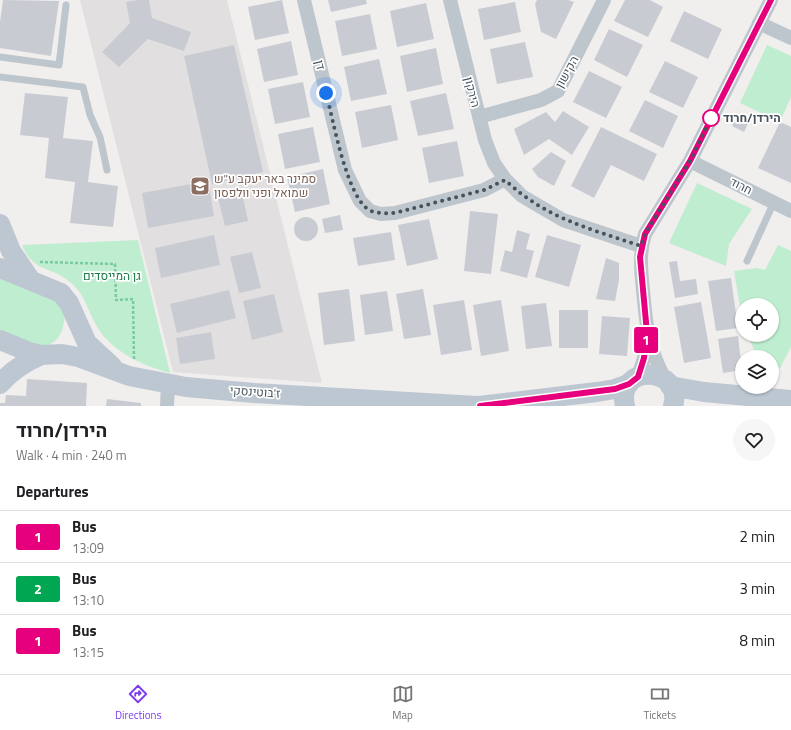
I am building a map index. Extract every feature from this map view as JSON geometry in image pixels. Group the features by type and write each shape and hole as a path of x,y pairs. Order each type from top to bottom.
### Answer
{"street":[{"name":"דן","path":"304,0 345,170 360,201 370,211 381,214 395,213 484,190 505,180"},
{"name":"הירקון","path":"450,0 478,117 485,140 494,163 505,180"},
{"name":"הקישון","path":"478,117 541,100 558,91 604,0"},
{"path":"625,406 624,397 644,358 647,333 641,266 641,246 645,234 690,161 771,0"},
{"path":"759,23 791,38"},
{"name":"חרוד","path":"690,161 791,211"},
{"path":"505,180 522,196 552,214 641,246"},
{"path":"0,224 11,251 30,279"},
{"name":"ז'בוטינסקי","path":"0,268 30,279 60,293 69,303 87,343 113,368 132,377"},
{"path":"0,384 8,374 21,364 61,349 71,338 74,314"},
{"path":"647,333 658,368 674,394 673,406"},
{"path":"0,340 29,352 46,355"},
{"name":"ז'בוטינסקי","path":"46,355 62,354 78,357 132,377 168,384 254,393 478,406 615,389 633,380 651,374 667,382"},
{"path":"667,382 704,392 791,400"},
{"path":"167,406 168,384"},
{"path":"686,406 707,401 747,397"}],"lane":[{"path":"0,57 59,65 66,5"},
{"path":"0,77 83,87 90,115 100,138 107,170"},
{"path":"747,261 774,202"}],"path":[{"path":"19,262 115,264 116,300 133,299 132,377"}],"shaded area":[{"name":"סמינר באר יעקב ע\"ש שמואל ופני וולפסון","path":"80,0 227,0 322,383 173,372"}],"green space":[{"path":"767,45 791,56 791,97 780,122 740,103"},
{"path":"697,183 752,209 729,244 726,266 669,243"},
{"name":"גן המייסדים","path":"138,240 170,373 136,360 115,347 99,330 84,300 76,288 64,278 32,261 22,245"},
{"path":"778,245 791,251 791,347 780,368 779,350 754,350 751,342 779,342 779,298 739,298 734,271 756,268 765,270"},
{"path":"0,276 54,298 65,314 62,331 56,340 52,343 40,346 0,332"}],"building":[{"path":"3,0 59,1 51,56 0,48 0,22"},
{"path":"149,0 152,18 191,32 184,51 148,39 119,67 102,52 130,23 126,2"},
{"path":"282,0 289,33 255,40 248,7"},
{"path":"328,0 366,0 367,4 331,12"},
{"path":"537,0 568,0 574,2 556,39 541,32 535,4"},
{"path":"625,0 650,0 663,7 648,37 614,21"},
{"path":"515,2 521,32 484,40 478,9"},
{"path":"426,3 434,39 397,47 390,11"},
{"path":"684,11 722,29 708,59 670,41"},
{"path":"370,14 377,49 342,56 335,21"},
{"path":"609,29 643,45 627,77 594,60"},
{"path":"291,41 298,75 264,82 257,49"},
{"path":"525,42 533,77 497,84 490,49"},
{"path":"234,45 263,172 212,184 184,56"},
{"path":"436,48 443,84 407,92 400,56"},
{"path":"379,59 387,94 351,101 344,67"},
{"path":"665,61 698,77 683,108 649,92"},
{"path":"589,71 622,87 606,118 573,102"},
{"path":"303,82 310,117 275,124 268,89"},
{"path":"25,93 68,97 63,138 93,141 88,182 118,186 113,227 70,223 75,182 45,178 49,138 20,135"},
{"path":"446,93 454,129 418,136 410,101"},
{"path":"645,100 678,116 663,148 629,131"},
{"path":"391,105 398,140 362,148 355,112"},
{"path":"563,111 589,127 572,155 549,139 524,155 514,129 546,112 555,122"},
{"path":"739,113 750,119 744,132 732,126"},
{"path":"780,122 791,127 791,183 758,168"},
{"path":"313,127 320,162 285,169 278,134"},
{"path":"601,127 657,154 644,181 611,165 594,198 571,186"},
{"path":"457,141 464,176 429,183 422,148"},
{"path":"551,152 566,161 554,186 538,177 532,169"},
{"path":"323,169 330,204 295,212 287,177"},
{"path":"208,181 214,216 148,228 142,193"},
{"path":"242,193 248,221 225,226 218,198"},
{"path":"470,211 498,214 491,274 464,271"},
{"path":"340,215 343,230 325,233 322,219"},
{"path":"306,217 315,220 318,229 315,238 306,241 297,238 294,229 297,220"},
{"path":"429,219 438,259 407,266 398,225"},
{"path":"517,230 530,234 526,249 534,251 527,278 500,271 505,250 512,252"},
{"path":"391,232 395,260 358,266 353,238"},
{"path":"214,235 220,265 161,278 155,248"},
{"path":"547,235 581,245 569,287 535,277"},
{"path":"252,252 261,288 239,293 230,257"},
{"path":"606,258 619,263 619,280 615,301 596,299"},
{"path":"677,261 680,281 696,279 698,294 675,298 669,262"},
{"path":"731,278 735,307 735,328 716,331 708,281"},
{"path":"349,289 355,341 324,345 318,293"},
{"path":"423,289 431,335 404,339 396,294"},
{"path":"229,290 236,318 177,333 170,304"},
{"path":"387,291 393,331 365,335 360,295"},
{"path":"274,294 283,332 252,340 243,301"},
{"path":"464,300 472,350 441,355 433,305"},
{"path":"501,300 509,351 481,356 473,305"},
{"path":"701,302 711,358 684,363 674,307"},
{"path":"546,303 552,346 526,349 521,306"},
{"path":"559,310 588,310 588,348 559,348"},
{"path":"602,316 630,318 627,356 599,354"},
{"path":"211,332 215,359 180,364 176,338"},
{"path":"735,336 735,342 739,342 740,350 735,350 735,371 723,373 718,339"},
{"path":"27,379 87,383 86,406 0,406 0,403 5,403 6,395 26,396"},
{"path":"107,399 141,403 141,406 106,406"}],"bus line":[{"name":"1","path":"480,406 615,389 629,384 638,377 644,358 647,333 640,257 641,246 645,234 690,161 771,0"}],"place":[{"name":"הירדן/חרוד","path":"711,118"},
{"name":"סמינר באר יעקב ע\"ש שמואל ופני וולפסון","path":"200,186"}],"route":[{"path":"326,93 345,170 360,201 370,211 381,214 395,213 484,190 505,180 522,196 563,220 641,246 645,234 690,161 711,118"}]}
